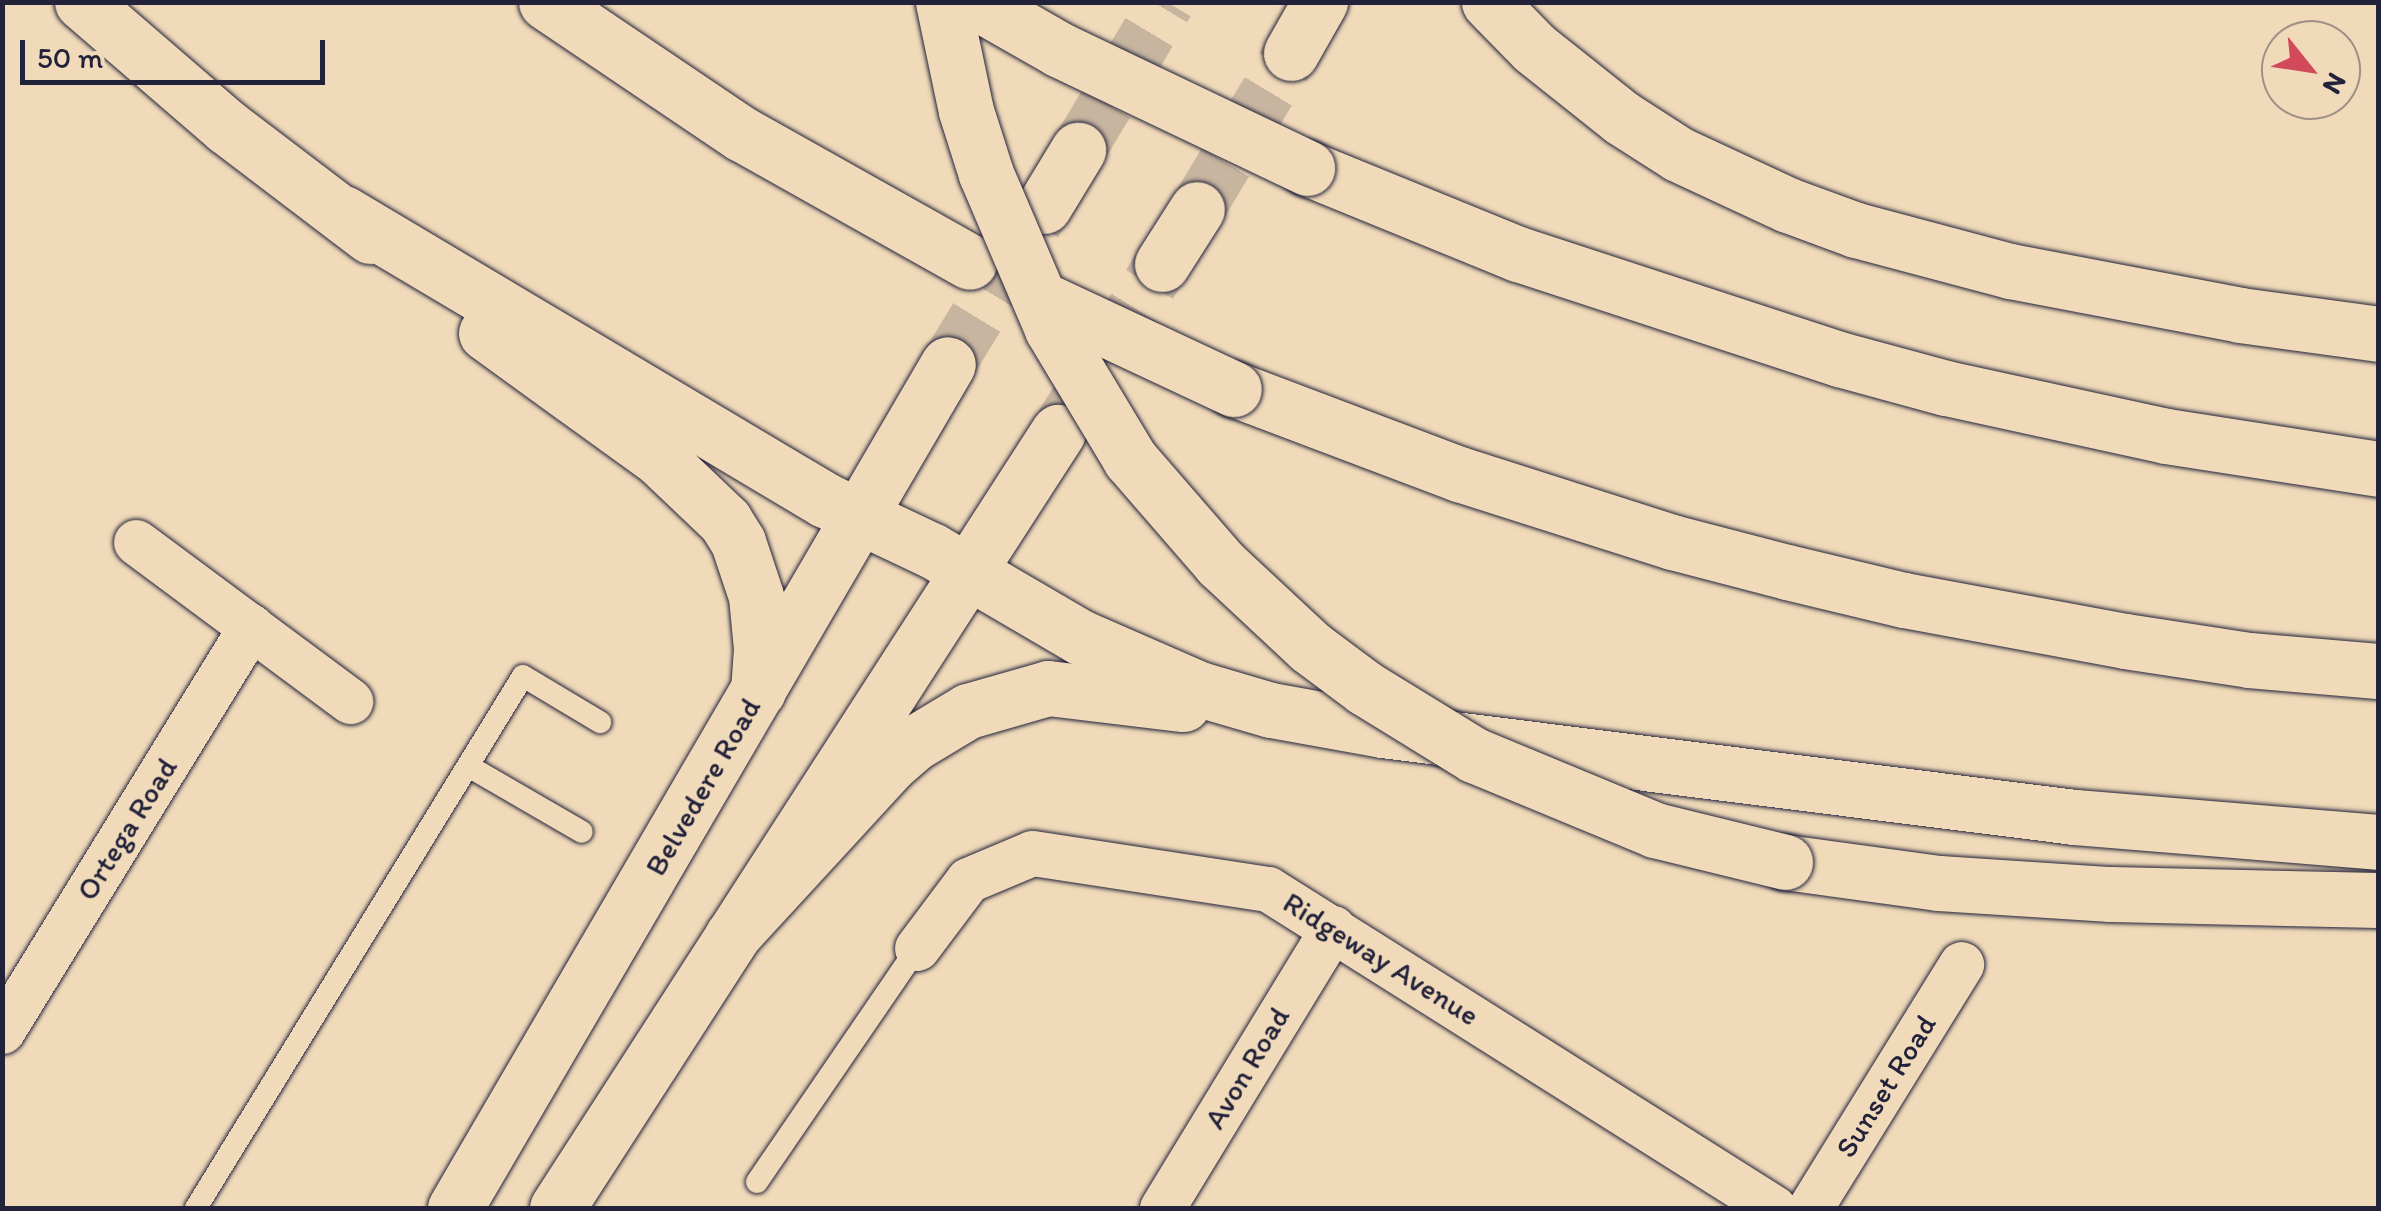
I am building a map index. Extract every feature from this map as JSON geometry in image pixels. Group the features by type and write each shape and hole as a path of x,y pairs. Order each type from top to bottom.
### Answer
{"main road":[{"path":"82,2 227,126 343,213 487,334 637,442 706,499 738,542 756,596 761,649 758,690"},
{"path":"546,2 653,78 834,189 970,262"},
{"path":"943,2 948,40 981,158 1020,262 1052,329 1130,459 1220,563 1310,647 1418,722 1474,754 1654,830 1785,862 1939,883 2111,894 2378,900"},
{"path":"976,2 1060,50 1306,168 1620,291 1839,360 1946,388 2147,432 2378,469"},
{"path":"1291,53 1320,2"},
{"path":"1489,2 1548,60 1622,118 1731,181 1856,230 1928,251 2205,309 2378,334"},
{"path":"1044,206 1078,150"},
{"path":"1162,264 1197,209"},
{"path":"343,213 498,302 784,478 967,571 1040,616 1123,658 1198,689 1271,710 1382,730 2075,817 2378,842"},
{"path":"1050,303 1234,389 1458,474 1672,542 1922,604 2106,638 2249,660 2378,671"},
{"name":"Belvedere Road","path":"455,1208 948,364"},
{"path":"558,1208 1058,432"},
{"path":"732,936 889,765 913,744 968,711 1048,688 1144,702 1271,710"}],"street":[{"path":"136,542 350,701"},
{"name":"Ortega Road","path":"2,1031 251,627"},
{"name":"Ridgeway Avenue","path":"916,948 968,880 1032,853 1268,889 1774,1208"},
{"name":"Avon Road","path":"1162,1208 1333,928"},
{"name":"Sunset Road","path":"1810,1208 1961,964"}],"lane":[{"path":"196,1208 523,676 600,722"},
{"path":"470,767 582,832"},
{"path":"757,1182 916,948"}],"tunnel":[{"path":"1078,150 1167,2"},
{"path":"1197,209 1291,53"},
{"path":"948,364 1040,213"},
{"path":"1062,425 1162,264"}]}
